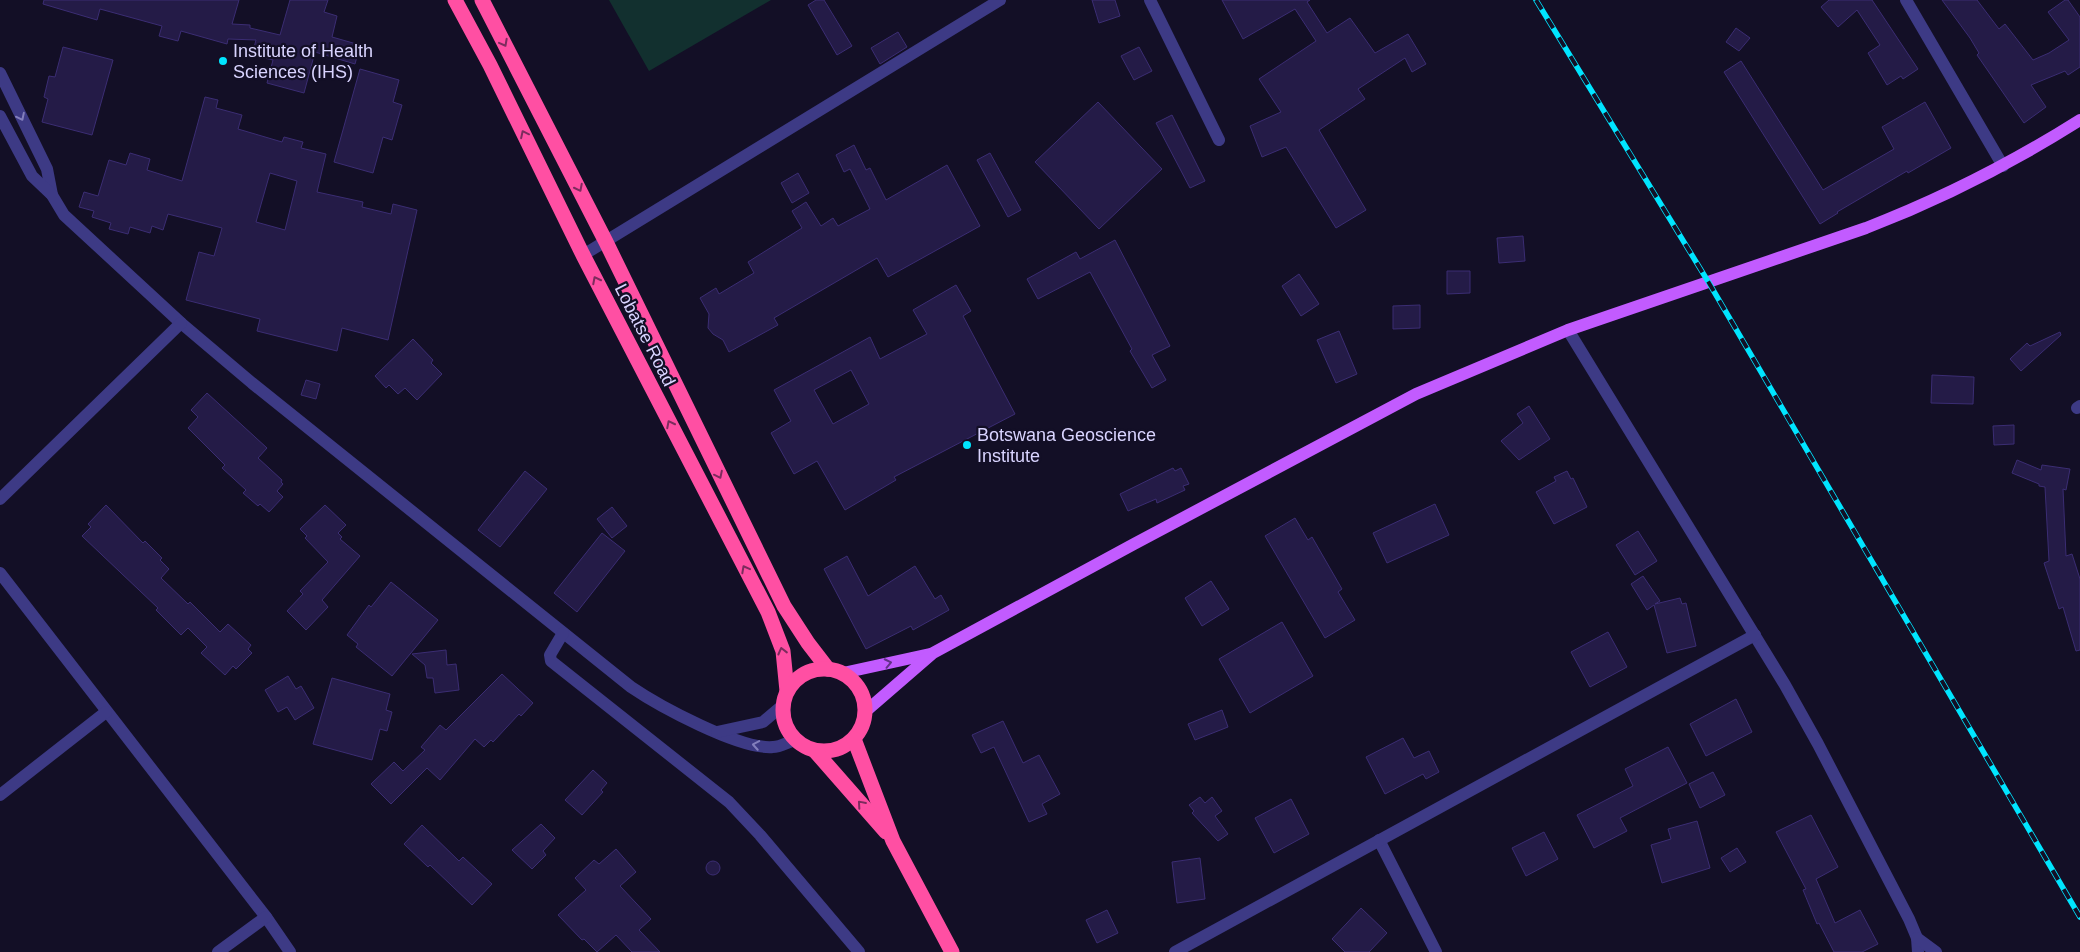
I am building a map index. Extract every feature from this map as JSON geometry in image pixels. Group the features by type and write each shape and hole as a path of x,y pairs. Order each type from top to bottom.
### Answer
{"highway":[{"name":"Lobatse Road","path":"455,0 490,65 583,255 768,612 783,651 785,724 795,740"},
{"name":"Lobatse Road","path":"482,0 606,242 784,606 808,643 828,669"},
{"path":"785,698 797,678 812,671 828,669 843,673 855,682 863,696 866,711 863,726 854,739 843,748 829,752 815,751 804,747 795,740"},
{"path":"854,739 893,841 952,952"},
{"path":"815,751 893,841"}],"main road":[{"path":"866,711 933,653 1416,394 1568,330 1866,228 1947,194 2004,166 2080,120"},
{"path":"843,673 933,653"}],"street":[{"path":"583,255 1000,0"},
{"path":"1150,0 1219,140"},
{"path":"1906,0 2004,166"},
{"path":"0,73 47,169 52,195"},
{"path":"0,116 32,176 52,195 64,215 78,229 181,323 252,383 562,633 653,702 718,732 747,744 774,748 795,740"},
{"path":"0,499 181,323"},
{"path":"1568,330 1755,635 1818,744 1918,938 1936,952"},
{"path":"0,573 266,918 290,952"},
{"path":"562,633 550,655 552,661 729,802 760,835 859,952"},
{"path":"1175,952 1755,635"},
{"path":"718,732 763,722 785,698"},
{"path":"0,795 106,712"},
{"path":"1379,840 1436,952"},
{"path":"218,952 266,918"},
{"path":"1918,938 1918,952"}],"green space":[{"path":"609,0 771,0 649,71"}],"building":[{"path":"44,0 239,0 232,24 250,25 250,28 280,35 290,0 328,0 324,12 337,16 332,37 360,45 355,64 315,52 304,93 267,83 273,60 252,55 256,40 228,39 227,44 181,31 178,41 159,36 162,26 100,9 97,20 43,4"},
{"path":"816,0 824,0 852,46 837,55 808,5"},
{"path":"1092,0 1115,0 1120,16 1099,23"},
{"path":"1222,0 1310,0 1307,2 1327,33 1350,18 1375,53 1408,34 1426,64 1412,72 1405,58 1358,89 1365,99 1319,130 1366,210 1336,228 1286,147 1262,157 1250,126 1281,112 1259,79 1316,41 1295,9 1243,39"},
{"path":"1829,0 1872,0 1918,69 1903,79 1901,76 1887,85 1868,53 1880,45 1857,10 1838,27 1821,7"},
{"path":"1942,0 1977,0 1999,29 2005,24 2033,60 2049,53 2069,40 2048,12 2065,0 2068,0 2080,17 2080,67 2068,75 2065,71 2031,85 2046,107 2024,123 1977,55 1979,53 1970,38"},
{"path":"1736,28 1750,38 1739,51 1726,42"},
{"path":"898,32 907,47 880,64 871,48"},
{"path":"63,47 113,60 92,135 42,122 48,99 44,97 49,76 55,77"},
{"path":"1139,47 1152,71 1134,80 1121,56"},
{"path":"1741,61 1823,190 1894,149 1882,127 1925,102 1951,148 1908,173 1907,171 1820,224 1724,72"},
{"path":"360,69 399,80 393,102 402,105 392,140 383,137 373,173 334,162"},
{"path":"205,97 218,100 216,108 242,115 238,129 282,142 284,137 303,142 301,148 326,154 317,192 363,202 362,207 391,214 393,204 417,210 388,340 342,328 337,351 257,331 260,319 186,300 199,252 214,256 222,228 168,214 163,230 152,226 150,233 130,227 128,234 109,229 111,223 92,217 94,211 79,207 84,192 98,196 109,160 126,165 130,153 150,159 147,170 182,181","holes":["270,173 297,181 285,230 256,222"]},
{"path":"1098,102 1162,169 1099,229 1035,162"},
{"path":"1172,115 1205,181 1190,188 1156,123"},
{"path":"854,145 866,170 870,168 886,200 947,165 980,226 888,277 877,258 774,318 778,325 729,352 723,340 713,334 708,328 709,314 700,298 716,288 719,294 754,273 748,262 802,228 792,211 806,202 821,226 833,218 838,226 870,209 850,169 844,172 836,155"},
{"path":"990,153 1021,210 1008,217 977,160"},
{"path":"798,173 809,193 792,203 781,183"},
{"path":"1523,236 1525,261 1499,263 1497,238"},
{"path":"1115,240 1170,346 1152,355 1166,380 1152,388 1130,351 1132,349 1090,272 1038,299 1027,279 1076,252 1080,259"},
{"path":"1447,271 1470,271 1470,293 1447,294"},
{"path":"1299,274 1319,304 1301,316 1282,286"},
{"path":"956,285 971,311 963,316 1015,414 894,477 896,480 845,510 817,461 794,474 771,433 791,421 774,390 870,337 880,359 927,334 913,310","holes":["851,370 869,404 833,424 814,390"]},
{"path":"1420,305 1420,328 1393,329 1393,306"},
{"path":"1339,331 1357,374 1336,383 1317,340"},
{"path":"2060,332 2061,335 2021,371 2010,359 2027,343 2030,346"},
{"path":"413,339 433,360 431,363 442,374 417,400 405,388 398,394 389,385 386,388 375,376"},
{"path":"1932,375 1974,377 1973,404 1931,403"},
{"path":"306,380 320,384 316,399 301,395"},
{"path":"207,393 267,448 258,458 282,480 283,484 277,491 283,497 269,512 260,504 258,506 243,493 246,490 222,468 225,465 188,428 198,417 191,410"},
{"path":"1529,406 1550,439 1519,460 1501,441 1523,423 1517,414"},
{"path":"2014,425 2014,444 1994,445 1993,426"},
{"path":"2017,460 2041,470 2042,465 2070,469 2066,490 2063,489 2066,556 2072,554 2080,579 2080,650 2076,651 2063,607 2059,609 2044,563 2049,561 2045,487 2012,473"},
{"path":"1173,468 1175,471 1181,468 1189,484 1183,486 1185,490 1157,503 1156,499 1128,511 1120,494"},
{"path":"525,471 547,489 500,547 478,530"},
{"path":"1567,471 1571,479 1573,478 1587,507 1554,524 1536,492 1556,481 1554,477"},
{"path":"1435,504 1449,535 1387,563 1373,533"},
{"path":"106,505 143,543 145,541 162,558 160,560 169,569 161,578 188,604 190,602 220,632 228,624 251,645 248,649 252,653 236,669 233,666 225,675 201,653 207,647 188,628 181,635 156,610 158,608 82,536 91,527 88,524"},
{"path":"325,505 346,525 338,533 342,537 340,539 360,556 322,600 328,607 306,630 287,611 303,594 300,591 328,562 305,538 307,536 300,529"},
{"path":"612,507 627,526 612,538 597,519"},
{"path":"1295,518 1308,540 1312,537 1342,589 1338,592 1355,620 1325,638 1265,536"},
{"path":"1638,531 1657,561 1635,575 1616,545"},
{"path":"602,533 625,551 577,612 554,593"},
{"path":"847,556 868,596 915,566 935,599 941,595 949,610 913,630 911,626 866,649 824,569"},
{"path":"1643,576 1660,601 1655,604 1680,598 1682,604 1686,603 1696,646 1667,653 1654,605 1647,610 1631,584"},
{"path":"1211,581 1229,609 1202,626 1185,598"},
{"path":"391,582 438,620 392,676 356,647 358,644 347,635 369,605 371,607"},
{"path":"1282,622 1313,676 1250,713 1219,659"},
{"path":"1608,632 1627,667 1590,687 1571,652"},
{"path":"446,650 447,665 456,664 459,690 435,693 433,678 427,678 425,665 412,654"},
{"path":"502,674 533,703 521,716 519,714 493,742 491,740 484,747 475,739 440,780 427,768 391,804 371,784 394,762 403,771 425,750 421,747 440,725 446,730"},
{"path":"288,676 296,689 301,686 314,708 295,720 287,707 278,712 265,690"},
{"path":"332,678 390,694 386,710 392,712 387,731 380,729 372,760 313,744"},
{"path":"1736,699 1752,732 1706,756 1690,724"},
{"path":"1222,710 1228,727 1195,740 1188,724"},
{"path":"1003,721 1023,763 1039,755 1060,794 1042,804 1047,814 1029,822 994,747 981,753 972,735"},
{"path":"1403,738 1414,758 1429,751 1439,772 1426,779 1423,774 1385,794 1366,757"},
{"path":"1668,747 1687,783 1620,818 1627,831 1594,848 1577,815 1633,786 1625,769"},
{"path":"593,770 607,783 601,790 603,792 582,815 565,800"},
{"path":"1713,772 1725,795 1700,808 1689,784"},
{"path":"1200,797 1205,803 1212,797 1222,811 1215,816 1228,834 1218,841 1192,813 1194,811 1189,805"},
{"path":"1291,799 1309,834 1274,853 1255,818"},
{"path":"1811,815 1838,867 1816,879 1835,923 1860,910 1878,944 1862,952 1834,952 1819,923 1817,924 1803,890 1806,889 1776,832"},
{"path":"1697,821 1710,868 1662,883 1651,845 1671,839 1668,829"},
{"path":"541,824 555,838 543,851 546,855 532,869 512,850"},
{"path":"422,825 459,861 463,857 492,884 472,905 430,865 428,867 404,844"},
{"path":"1544,832 1558,859 1526,876 1512,848"},
{"path":"1737,848 1746,862 1730,872 1721,858"},
{"path":"616,849 636,872 620,886 651,919 639,930 660,952 632,952 616,935 597,952 584,939 582,940 558,915 586,890 575,878 594,860 599,864"},
{"path":"1200,858 1205,899 1177,903 1172,862"},
{"path":"710,861 716,861 720,868 716,875 710,875 706,871 706,865"},
{"path":"1361,908 1387,933 1369,952 1345,952 1332,939"},
{"path":"1107,910 1118,933 1097,943 1086,920"}],"railway":[{"path":"1536,0 1709,283 2080,917"}],"place":[{"name":"Institute of Health Sciences (IHS)","path":"223,61"},
{"name":"Botswana Geoscience Institute","path":"967,445"}]}
